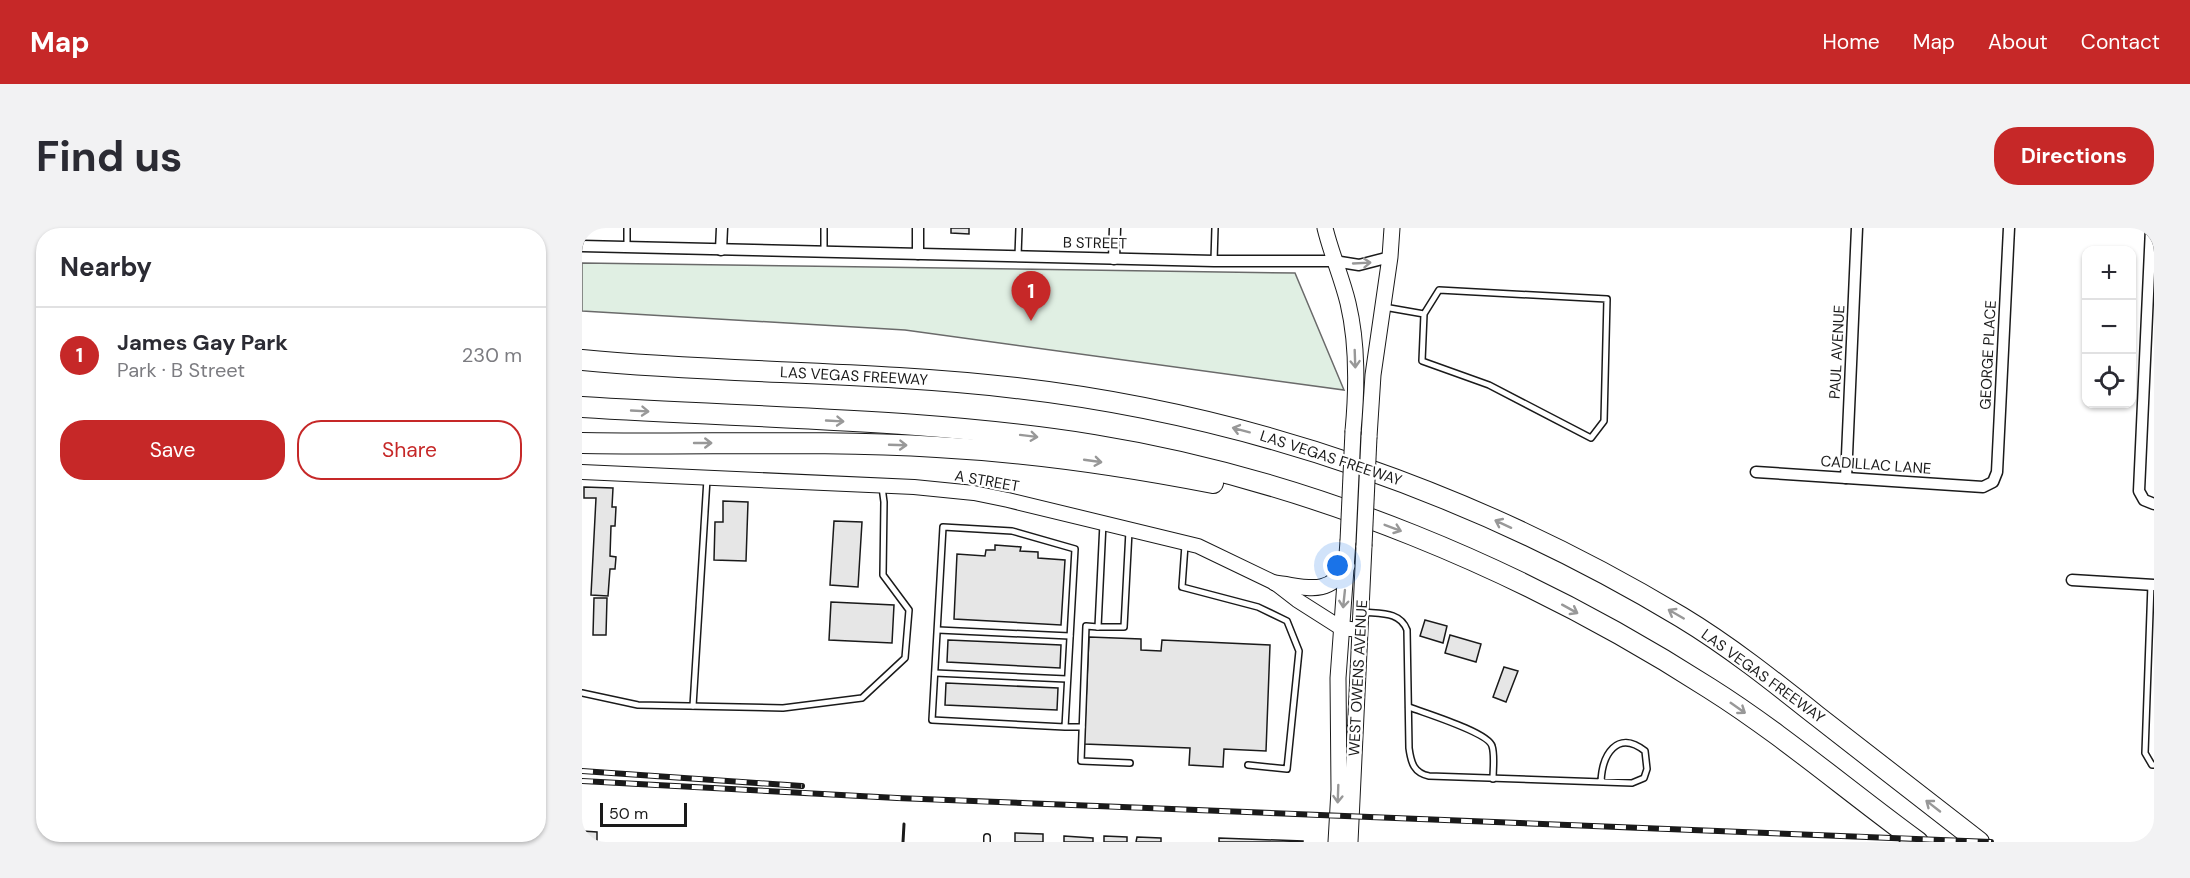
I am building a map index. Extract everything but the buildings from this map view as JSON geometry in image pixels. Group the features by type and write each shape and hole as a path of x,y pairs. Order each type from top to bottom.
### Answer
{"highway":[{"name":"LAS VEGAS FREEWAY","path":"582,360 943,381 1051,393 1203,420 1284,442 1382,473 1556,549 1682,618 1738,654 1979,842"},
{"path":"582,407 938,426 1044,438 1124,450 1190,464 1338,508 1396,528 1491,569 1538,591 1660,658 1711,689 1761,724 1918,842"},
{"path":"582,442 901,445 1049,455 1131,467 1338,508"}],"main road":[{"name":"WEST OWENS AVENUE","path":"1324,228 1348,301 1355,352 1356,394 1347,566 1341,628 1336,842"},
{"name":"WEST OWENS AVENUE","path":"1350,842 1373,375 1392,228"},
{"path":"1275,583 1318,588 1331,584 1347,566"}],"street":[{"path":"721,250 722,228"},
{"path":"918,228 918,254"},
{"path":"1114,259 1115,228"},
{"name":"PAUL AVENUE","path":"1846,478 1857,228"},
{"name":"GEORGE PLACE","path":"1993,482 1997,472 2009,228"},
{"path":"2149,502 2139,491 2149,377 2151,228"},
{"name":"B STREET","path":"582,246 1214,261 1334,261 1359,265 1390,257"},
{"name":"A STREET","path":"582,472 882,486 974,494 1198,546 1275,583 1341,628 1360,630"},
{"name":"CADILLAC LANE","path":"1756,472 1983,487 1993,482"},
{"path":"2072,580 2152,584"}],"lane":[{"path":"627,228 627,248"},
{"path":"824,228 824,252"},
{"path":"1018,256 1019,228"},
{"path":"1214,261 1215,228"},
{"path":"1439,290 1607,299 1604,421 1591,438 1489,385 1422,361 1424,314 1439,290"},
{"path":"1383,307 1424,314"},
{"path":"693,706 707,478"},
{"path":"582,693 638,705 783,708 862,698 905,658 909,610 883,575 884,502 882,486"},
{"path":"1098,627 1103,523"},
{"path":"1065,726 1074,549 1012,531 944,527 932,720 1082,727"},
{"path":"1129,529 1125,627 1086,626 1081,760 1130,763"},
{"path":"1185,543 1182,587 1258,608 1287,621 1299,651 1287,769 1248,765"},
{"path":"2152,584 2145,753 2154,765"},
{"path":"1361,612 1396,615 1404,622 1407,630 1409,748 1411,762 1421,774 1493,778 1601,782 1632,783 1644,778 1647,769 1645,752 1639,747 1625,744 1616,746 1607,753 1601,782"},
{"path":"938,630 1070,636"},
{"path":"935,673 1067,679"},
{"path":"1409,706 1489,740 1492,747 1493,778"}],"green space":[{"path":"582,263 1295,273 1344,390 905,330 582,311"}],"railway":[{"path":"582,771 802,786"},
{"path":"582,781 897,798 1991,842"}],"wall":[{"path":"903,842 904,824"}],"place":[{"name":"James Gay Park","path":"1031,321"}]}
